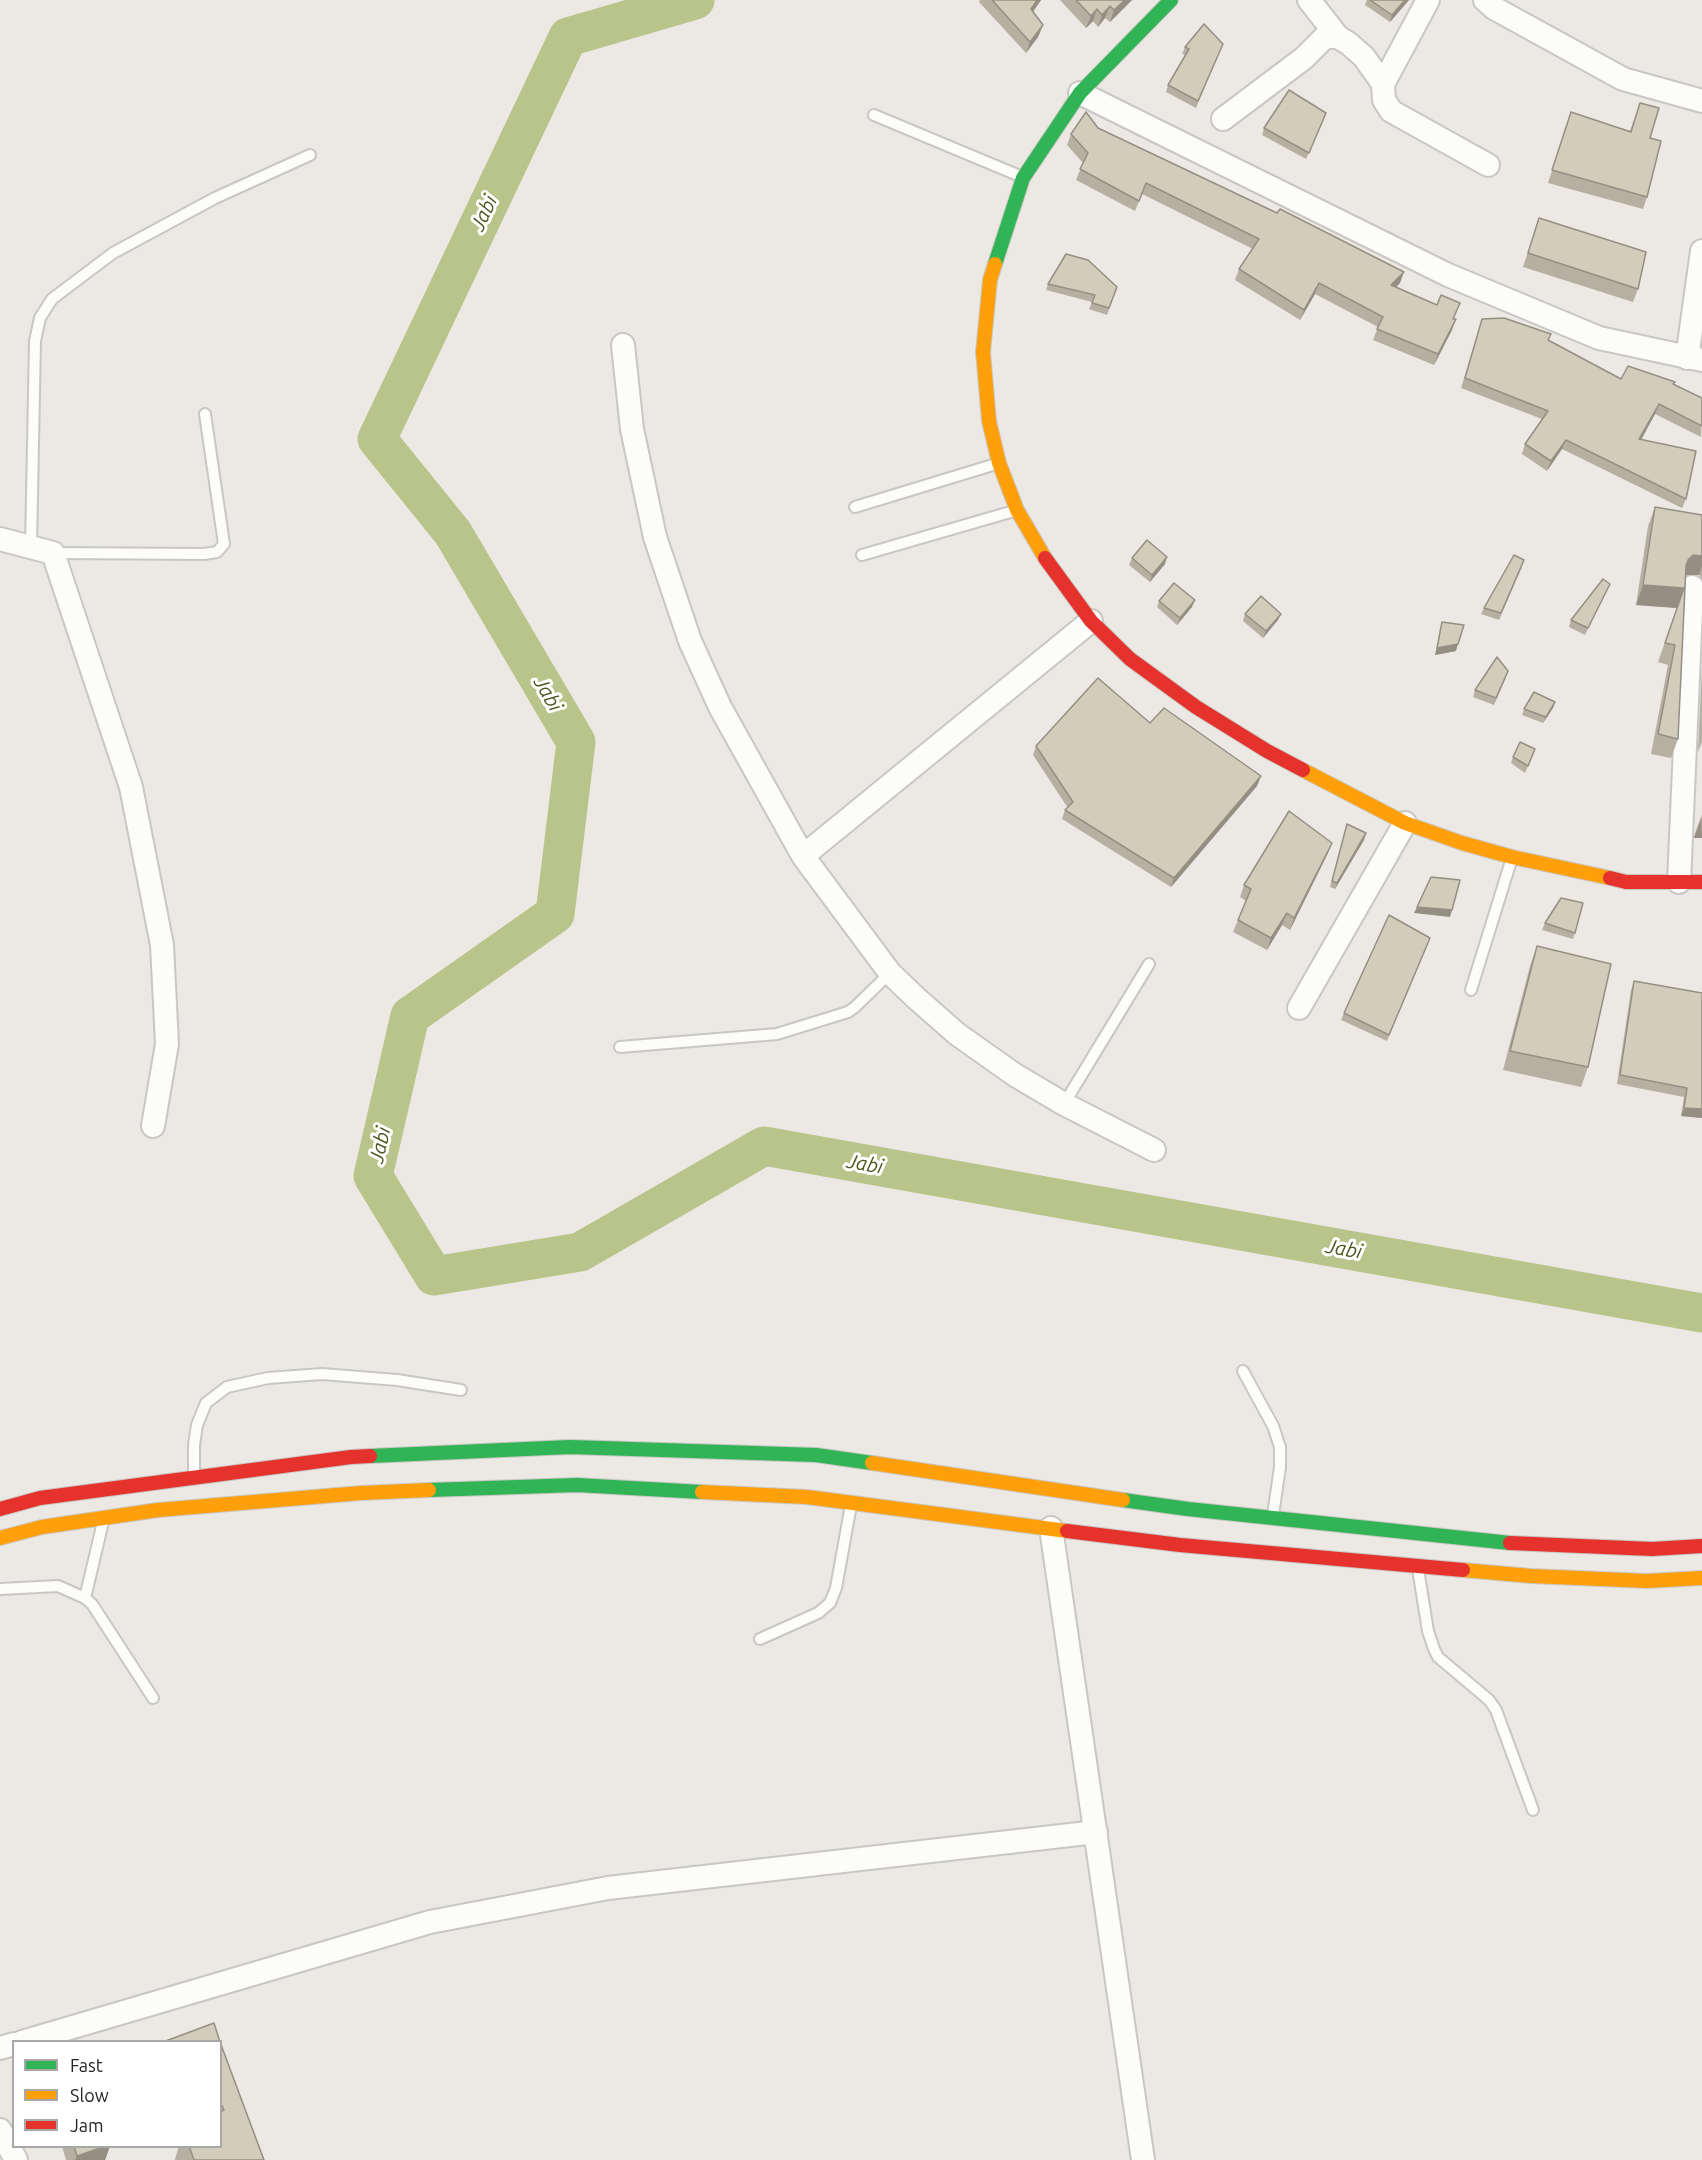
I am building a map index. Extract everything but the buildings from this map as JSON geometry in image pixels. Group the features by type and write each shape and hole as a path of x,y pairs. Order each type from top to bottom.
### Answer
{"main road":[{"path":"1171,0 1080,93 1023,178 990,280 983,352 989,421 999,463 1017,510 1042,555 1091,621 1130,659 1196,707 1267,751 1405,823 1512,857 1626,882 1702,882"},
{"path":"0,1539 111,1506 194,1478 351,1457 570,1447 816,1455 1188,1509 1530,1545 1652,1549 1702,1546"},
{"path":"0,1509 40,1498 158,1510 362,1493 577,1485 807,1497 1180,1545 1531,1576 1636,1581 1702,1578"}],"street":[{"path":"1309,0 1338,37 1364,57 1383,84 1384,100 1391,111 1488,165"},
{"path":"1383,84 1428,0"},
{"path":"1485,0 1494,8 1623,79 1702,101"},
{"path":"1223,119 1304,58 1324,37 1338,37"},
{"path":"1080,93 1448,275 1599,338 1695,359 1702,251"},
{"path":"624,345 632,429 655,537 690,641 720,707 803,856 890,972 957,1034 1015,1075 1064,1104 1154,1150"},
{"path":"0,539 53,553 131,787 162,945 167,1044 153,1126"},
{"path":"1678,882 1692,587"},
{"path":"803,856 1091,621"},
{"path":"1299,1008 1405,823"},
{"path":"1051,1528 1143,2160"},
{"path":"29,2040 430,1922 608,1888 1096,1832"},
{"path":"0,2130 16,2160"}],"lane":[{"path":"874,114 1023,178"},
{"path":"31,548 35,341 40,318 52,299 113,253 215,198 310,155"},
{"path":"53,553 204,554 217,552 224,544 205,414"},
{"path":"855,507 999,463"},
{"path":"862,555 1017,510"},
{"path":"1471,990 1512,857"},
{"path":"1064,1104 1149,964"},
{"path":"620,1047 777,1034 848,1012 890,972"},
{"path":"1243,1371 1273,1425 1280,1447 1280,1467 1273,1518"},
{"path":"194,1478 194,1445 197,1425 206,1403 227,1387 268,1378 322,1374 397,1380 460,1390"},
{"path":"760,1639 818,1613 830,1603 836,1588 851,1503"},
{"path":"85,1598 111,1506"},
{"path":"1417,1566 1428,1631 1434,1649 1438,1657 1489,1700 1496,1710 1533,1810"},
{"path":"0,1589 58,1586 85,1598 92,1604 153,1698"}],"waterway":[{"name":"Jabi","path":"695,0 568,37 377,439 453,533 576,742 555,914 410,1016 373,1176 434,1276 580,1252 764,1146 1702,1313"}],"traffic: fast":[{"path":"995,264 1023,178 1080,93 1171,0"},
{"path":"370,1456 570,1447 816,1455 872,1463"},
{"path":"429,1490 577,1485 702,1492"},
{"path":"1123,1500 1510,1543"}],"traffic: slow":[{"path":"995,264 990,280 983,352 989,421 999,463 1017,510 1045,558"},
{"path":"1303,770 1405,823 1512,857 1610,878"},
{"path":"872,1463 1123,1500"},
{"path":"0,1538 42,1527 158,1510 361,1493 429,1490"},
{"path":"702,1492 807,1497 1067,1531"},
{"path":"1463,1570 1531,1576 1647,1581 1702,1578"}],"traffic: jam":[{"path":"1045,558 1091,621 1130,659 1196,707 1267,751 1303,770"},
{"path":"1610,878 1626,882 1702,882"},
{"path":"0,1509 40,1498 370,1456"},
{"path":"1067,1531 1180,1545 1463,1570"},
{"path":"1510,1543 1652,1549 1702,1546"}]}
